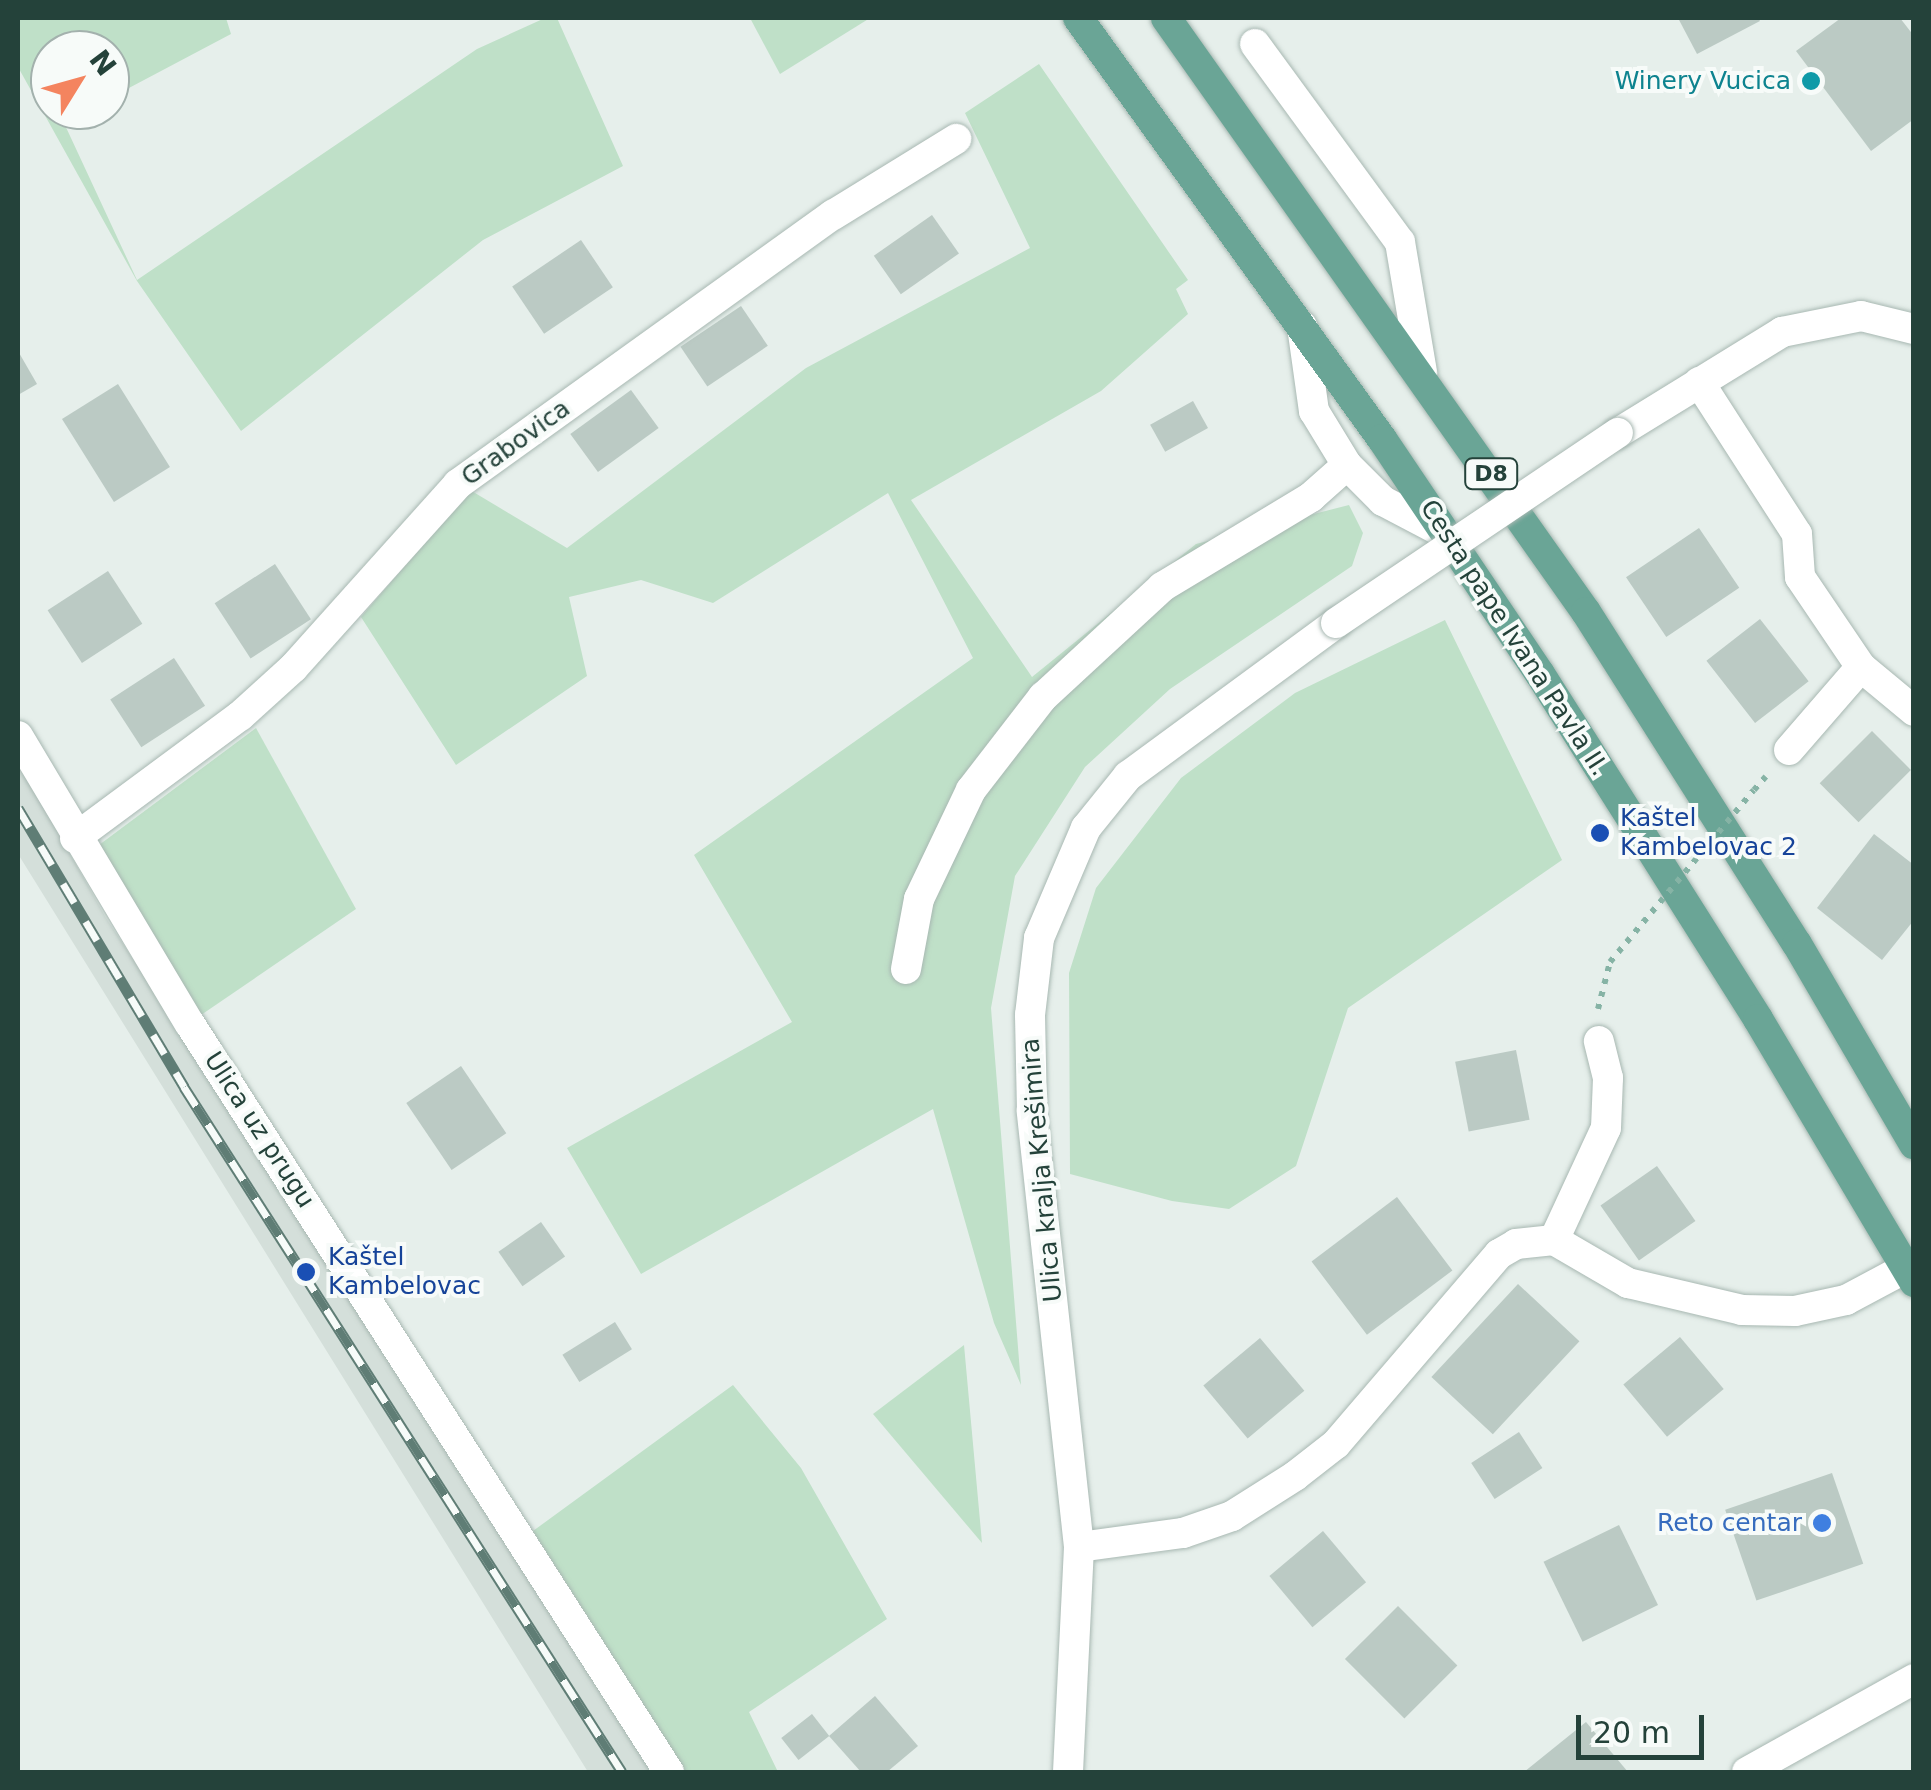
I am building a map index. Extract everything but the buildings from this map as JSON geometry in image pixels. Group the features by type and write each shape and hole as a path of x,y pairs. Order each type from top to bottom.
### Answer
{"main road":[{"name":"Cesta pape Ivana Pavla II.","path":"1078,18 1302,326 1446,534 1758,1019 1910,1275"},
{"name":"D8","path":"1166,18 1422,372 1639,695 1797,944 1914,1144"}],"street":[{"path":"1255,44 1400,242 1422,372"},
{"name":"Grabovica","path":"74,838 240,716 293,668 458,484 833,215 956,139"},
{"name":"Ulica kralja Krešimira","path":"1068,1772 1078,1547 1032,1111 1030,1015 1039,938 1086,828 1128,776 1336,623 1698,382 1782,332 1862,316 1914,329"},
{"path":"1302,326 1314,411 1347,465 1383,501 1446,534"},
{"path":"1698,382 1797,534 1800,578 1861,667 1914,712"},
{"path":"906,969 919,899 971,790 1043,697 1162,587 1311,497 1347,465"},
{"path":"1789,750 1861,667"},
{"name":"Ulica uz prugu","path":"18,736 74,838 669,1772"},
{"path":"1554,1240 1606,1128 1608,1078 1599,1040"},
{"path":"1078,1547 1183,1533 1232,1516 1294,1476 1336,1444 1499,1254 1516,1244 1554,1240 1628,1283 1742,1310 1794,1311 1846,1300 1910,1275"},
{"path":"1748,1772 1914,1679"}],"path":[{"path":"1599,1040 1598,991 1610,962 1754,790"}],"shaded area":[{"path":"18,761 106,918 531,1566 659,1772 588,1772 18,854"}],"green space":[{"path":"18,18 226,18 231,34 130,87 130,30 30,30 30,89 18,67"},
{"path":"545,18 557,18 623,166 483,240 241,431 137,281 53,130 67,130 137,280 477,49"},
{"path":"750,18 870,18 780,74"},
{"path":"1039,64 1188,280 1176,289 1188,314 1101,391 911,500 1032,677 1196,544 1349,505 1363,533 1352,566 1170,689 1085,767 1015,876 991,1008 1021,1385 994,1323 933,1109 641,1274 567,1148 792,1022 694,855 973,658 888,493 713,603 641,580 569,597 587,676 456,765 361,617 470,490 567,548 806,368 1030,248 965,113"},
{"path":"1445,620 1562,860 1348,1008 1296,1166 1229,1209 1172,1201 1070,1174 1069,973 1096,888 1181,778 1295,693"},
{"path":"256,728 356,909 201,1015 99,845"},
{"path":"964,1345 982,1543 873,1414"},
{"path":"733,1385 801,1468 887,1619 749,1712 778,1772 686,1772 533,1531"}],"railway":[{"path":"18,808 184,1087 622,1772"}],"place":[{"name":"Winery Vucica","path":"1811,81"},
{"name":"Kaštel Kambelovac 2","path":"1600,833"},
{"name":"Kaštel Kambelovac","path":"306,1272"},
{"name":"Reto centar","path":"1822,1523"}]}
